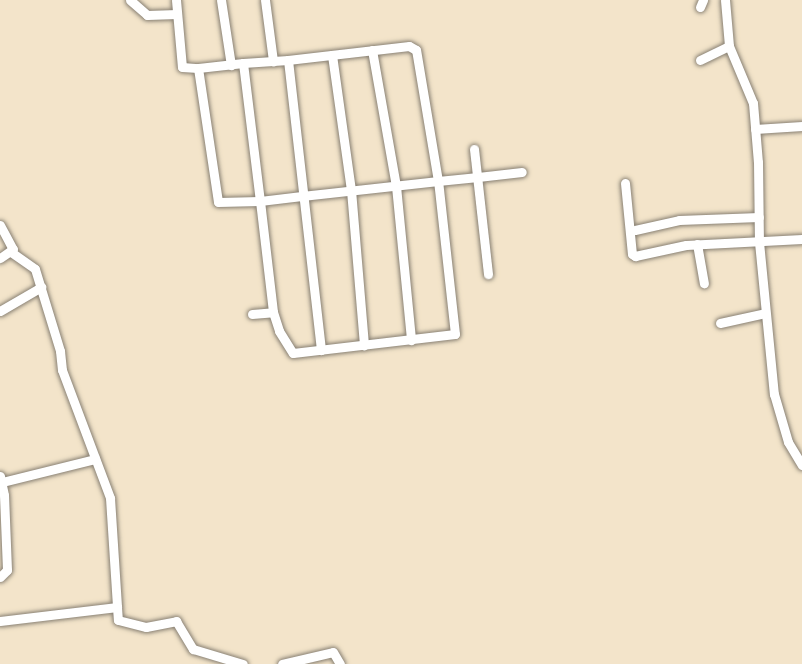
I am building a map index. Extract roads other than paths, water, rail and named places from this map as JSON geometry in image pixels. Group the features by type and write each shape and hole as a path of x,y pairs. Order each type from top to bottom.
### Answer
{"street":[{"path":"130,0 147,15 177,14"},
{"path":"176,0 182,67 198,68 243,63 288,60 409,46 416,50 438,181 455,334 293,353 279,331 273,312 243,63"},
{"path":"221,0 231,65"},
{"path":"265,0 273,61"},
{"path":"725,0 729,46 753,103 759,242 774,394 788,442 802,465"},
{"path":"700,60 729,46"},
{"path":"372,50 396,186 411,340"},
{"path":"332,55 351,190 364,345"},
{"path":"288,60 321,350"},
{"path":"198,68 216,199 224,203 522,172"},
{"path":"755,129 802,126"},
{"path":"474,149 488,274"},
{"path":"625,183 633,255 697,244 802,239"},
{"path":"635,230 679,220 759,217"},
{"path":"0,225 12,246 11,252 16,258 34,268 62,370 111,501 118,620 146,627 176,621 193,649 243,664"},
{"path":"697,244 704,283"},
{"path":"0,258 11,252"},
{"path":"0,310 41,287"},
{"path":"252,314 273,312"},
{"path":"720,323 765,313"},
{"path":"0,577 7,570 1,479 95,459"},
{"path":"0,621 117,607"},
{"path":"282,664 333,652 340,664"}]}
